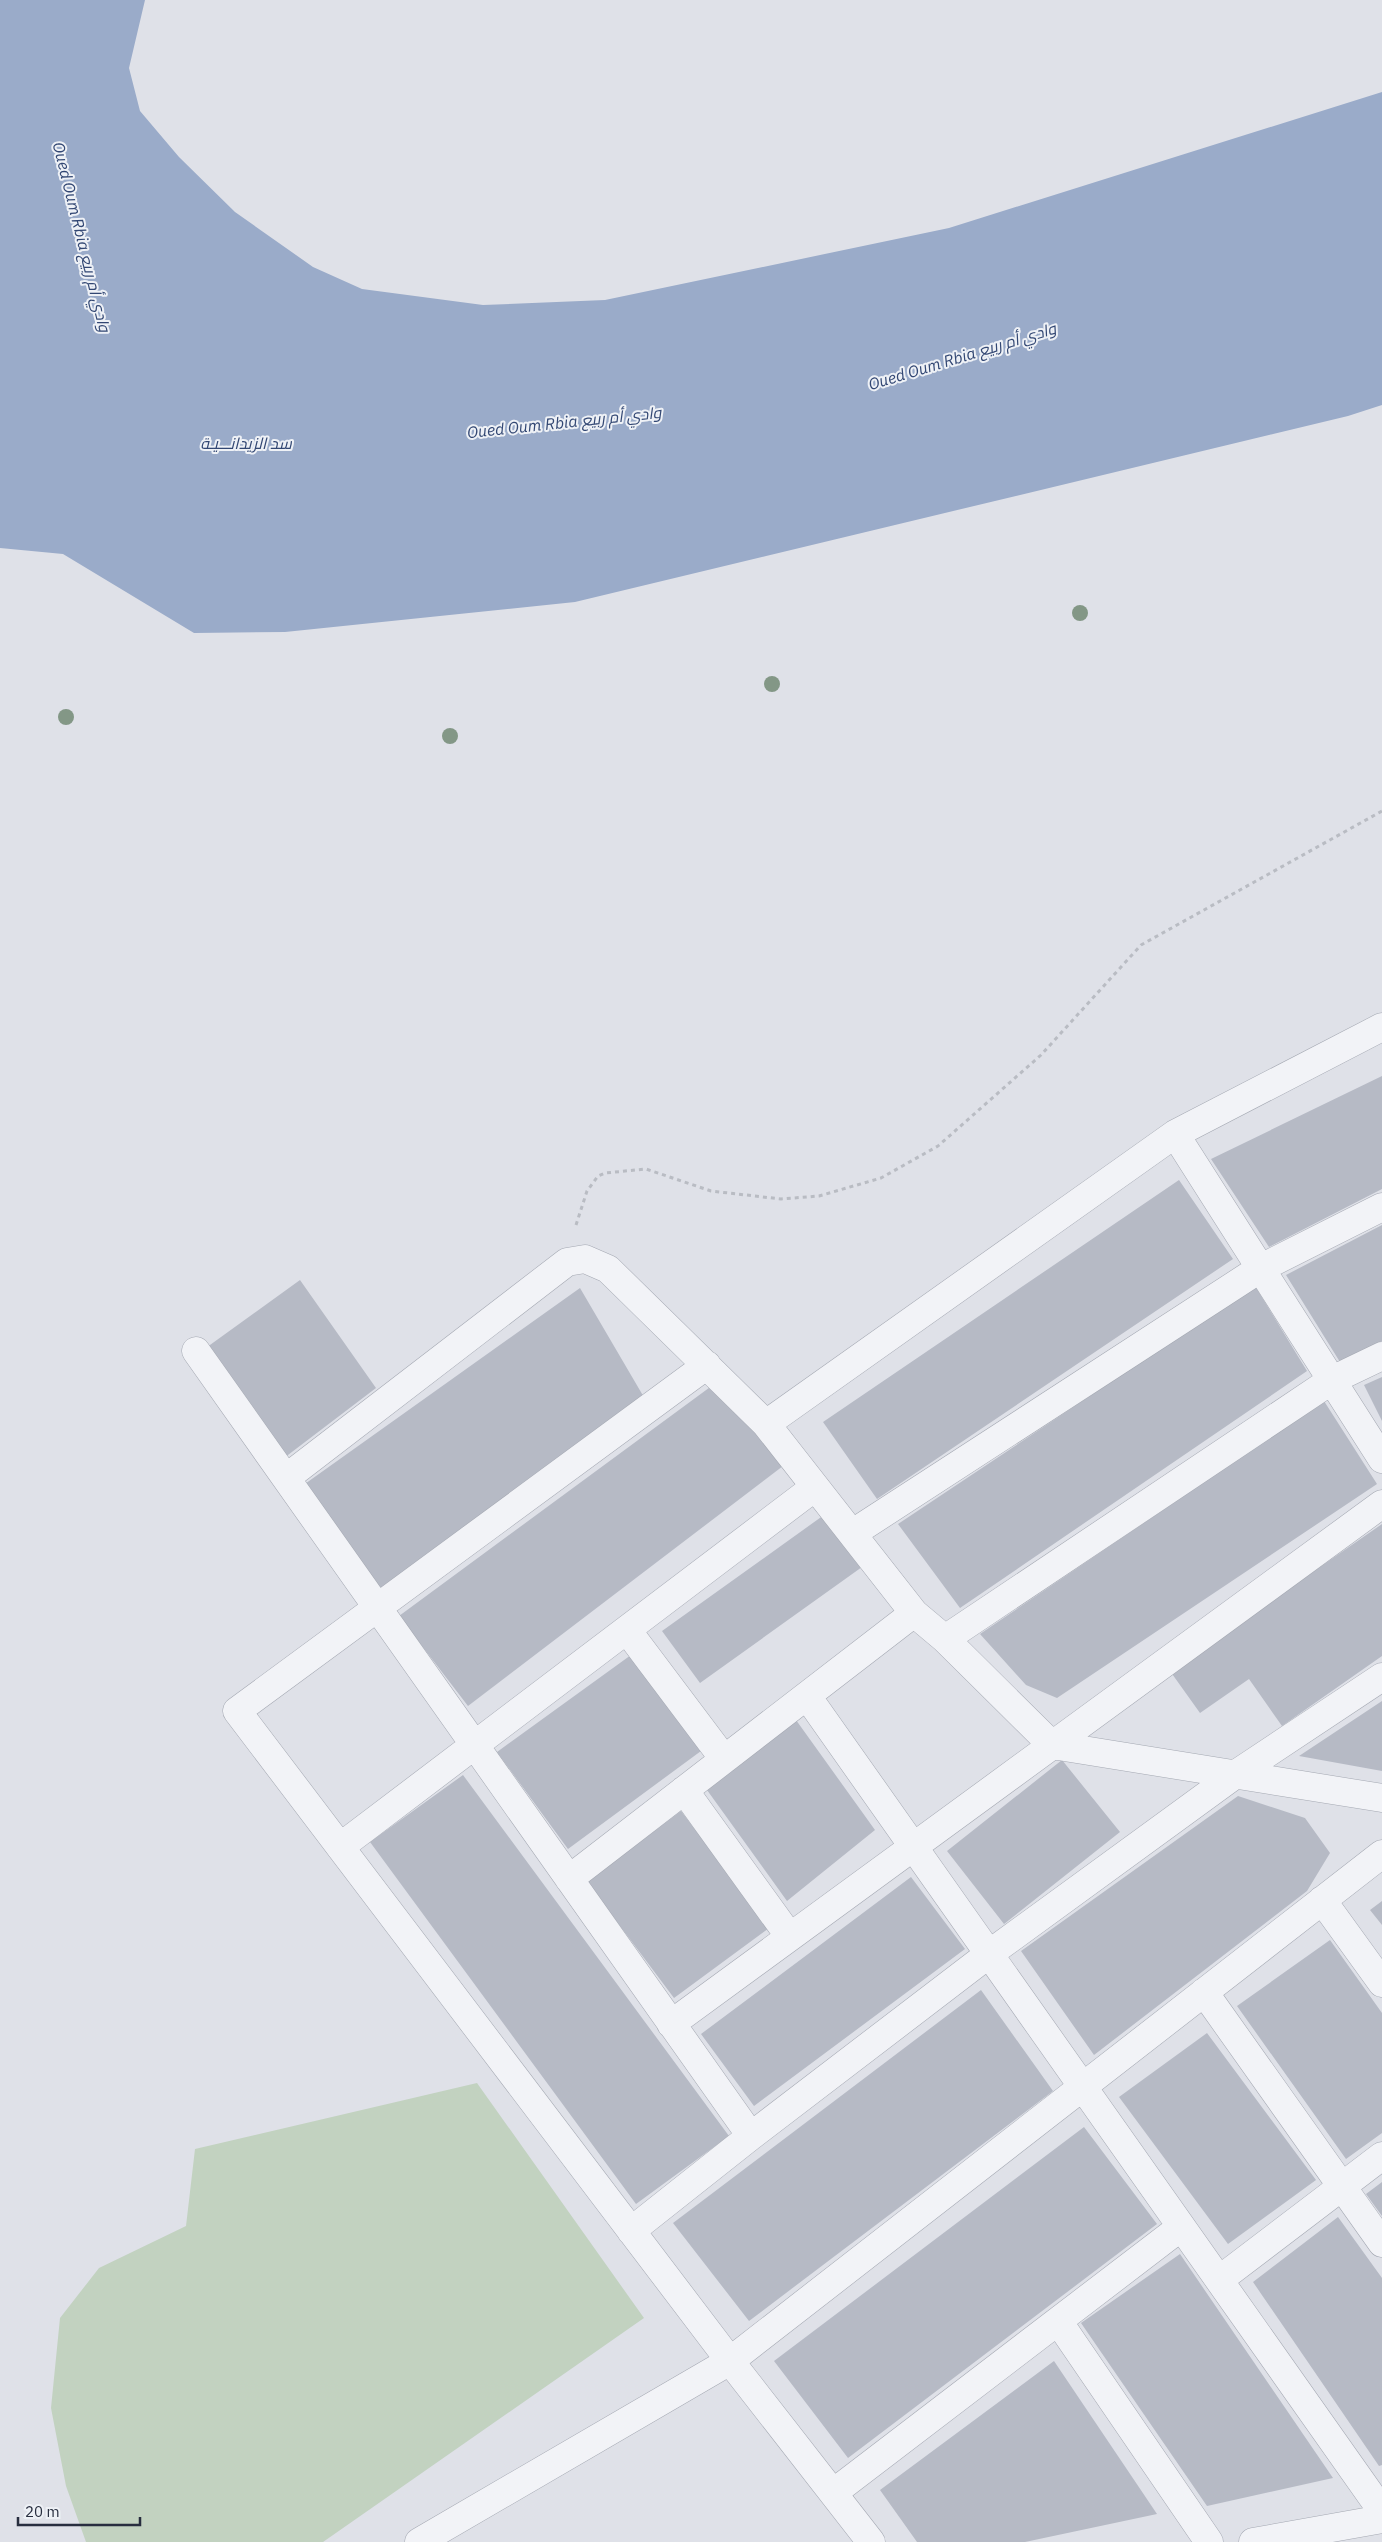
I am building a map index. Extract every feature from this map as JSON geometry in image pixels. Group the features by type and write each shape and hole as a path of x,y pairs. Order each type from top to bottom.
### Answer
{"street":[{"path":"766,1424 1174,1134 1382,1027"},
{"path":"1174,1134 1382,1459"},
{"path":"853,1533 1261,1268 1382,1207"},
{"path":"286,1478 567,1262 584,1259 608,1270 766,1424 914,1613 945,1639 1052,1745 1382,1798"},
{"path":"196,1351 751,2136"},
{"path":"945,1639 1332,1380 1382,1356"},
{"path":"707,1365 237,1711 631,2232 872,2542"},
{"path":"340,1847 815,1487"},
{"path":"672,2024 1382,1504"},
{"path":"569,1879 914,1613"},
{"path":"626,1630 724,1759"},
{"path":"631,2232 751,2136 989,1954 1236,1774 1382,1677"},
{"path":"807,1696 1382,2511"},
{"path":"684,1790 790,1937"},
{"path":"419,2542 730,2361 1382,1854"},
{"path":"1322,1900 1382,1983"},
{"path":"1204,1992 1382,2243"},
{"path":"1219,2280 1382,2156"},
{"path":"833,2493 1181,2227"},
{"path":"1058,2321 1209,2542"},
{"path":"1253,2542 1382,2519"}],"path":[{"path":"567,1262 587,1191 598,1176 605,1173 646,1170 711,1191 781,1199 819,1196 881,1178 938,1146 1041,1055 1141,945 1382,812"}],"green space":[{"path":"477,2083 644,2318 323,2542 86,2542 66,2486 51,2408 60,2318 99,2268 186,2226 195,2149"}],"water":[{"name":"سد الزيدانـــيـة","path":"0,0 145,0 129,68 140,111 179,157 235,212 313,267 362,289 483,305 605,300 949,228 1382,92 1382,405 1348,416 575,602 285,632 194,633 63,554 0,548"}],"building":[{"path":"1382,1076 1382,1189 1269,1247 1211,1159"},
{"path":"1179,1180 1233,1259 877,1499 823,1422"},
{"path":"1382,1225 1382,1341 1340,1362 1286,1275"},
{"path":"300,1280 376,1388 284,1458 203,1350"},
{"path":"1255,1286 1307,1371 960,1608 898,1524"},
{"path":"580,1288 645,1399 379,1591 302,1486"},
{"path":"1382,1377 1382,1421 1364,1385"},
{"path":"717,1382 783,1466 468,1706 399,1616"},
{"path":"1324,1401 1377,1484 1057,1698 1026,1685 980,1634"},
{"path":"824,1515 862,1567 700,1683 662,1631"},
{"path":"1382,1524 1382,1656 1282,1726 1249,1679 1200,1713 1170,1671"},
{"path":"631,1655 701,1751 568,1849 497,1752"},
{"path":"1382,1701 1382,1771 1299,1756"},
{"path":"796,1720 875,1830 787,1901 707,1790"},
{"path":"1062,1760 1120,1832 1004,1924 947,1851"},
{"path":"463,1775 729,2136 636,2204 370,1842"},
{"path":"1238,1796 1305,1818 1330,1853 1307,1891 1094,2055 1021,1951"},
{"path":"681,1811 769,1928 674,1998 587,1882"},
{"path":"911,1877 965,1949 754,2106 701,2034"},
{"path":"1382,1901 1382,1925 1370,1910"},
{"path":"1330,1940 1382,2013 1382,2133 1346,2159 1237,2006"},
{"path":"981,1990 1053,2091 749,2321 673,2223"},
{"path":"1207,2033 1316,2180 1228,2244 1119,2097"},
{"path":"1084,2127 1157,2224 848,2458 774,2361"},
{"path":"1382,2182 1382,2216 1366,2194"},
{"path":"1338,2217 1382,2278 1382,2465 1379,2466 1253,2282"},
{"path":"1180,2254 1333,2478 1207,2506 1081,2323"},
{"path":"1054,2361 1157,2514 1025,2542 917,2542 880,2490"}],"water label":[{"name":"Oued Oum Rbia وادي أم ربيع","path":"82,237"},
{"name":"Oued Oum Rbia وادي أم ربيع","path":"962,356"},
{"name":"Oued Oum Rbia وادي أم ربيع","path":"564,422"}]}
